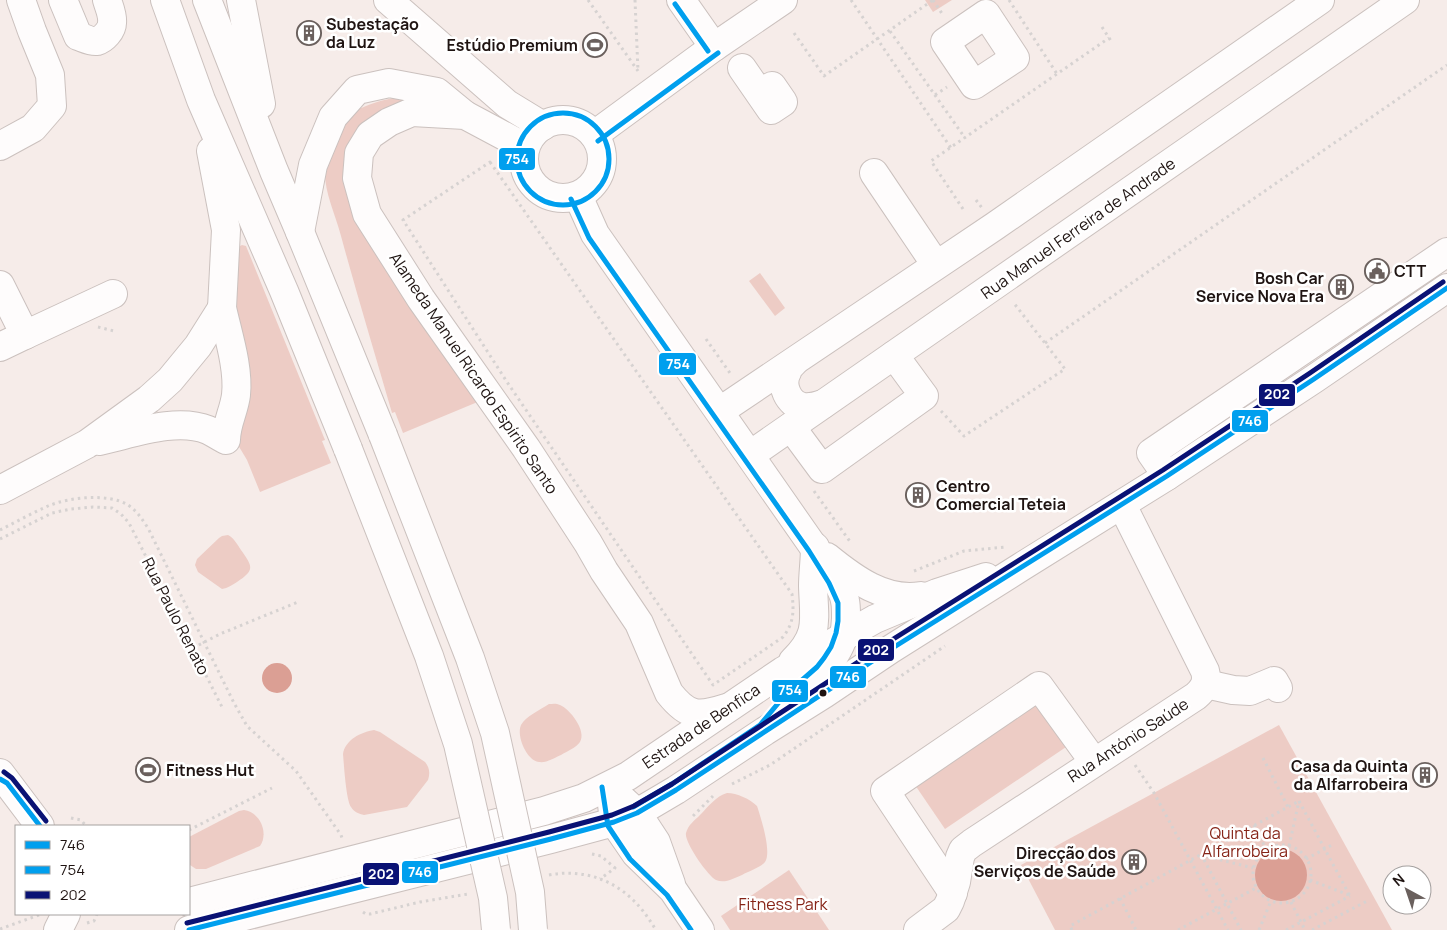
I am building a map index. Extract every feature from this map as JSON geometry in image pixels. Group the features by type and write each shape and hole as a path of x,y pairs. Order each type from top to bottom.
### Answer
{"main road":[{"path":"0,146 33,128 52,106 50,75 21,0"},
{"path":"63,0 78,36 98,41 113,26 111,12 106,0"},
{"path":"165,0 200,100 284,292 429,656 458,744 493,898 496,930"},
{"path":"207,0 274,171 384,436 470,658 495,733 530,892 533,930"},
{"path":"241,0 274,171"},
{"path":"388,0 507,104 542,126"},
{"path":"681,0 714,47"},
{"path":"594,135 714,47 783,0"},
{"path":"720,411 936,265 1320,0"},
{"path":"1353,36 1370,18 1371,10 1367,0"},
{"name":"Rua Manuel Ferreira de Andrade","path":"750,455 1405,0"},
{"path":"742,68 760,94"},
{"path":"300,232 313,165 333,117 357,90 389,83 437,92 465,115"},
{"path":"87,444 159,427 188,426 208,430 226,440 226,429 236,396 237,378 222,308 226,230 200,100"},
{"name":"Alameda Manuel Ricardo Espírito Santo","path":"525,147 465,115 412,112 389,122 370,135 359,153 356,178 367,214 421,299 499,409 639,623 669,693 686,710 700,714 729,708"},
{"path":"556,121 570,121 583,126 594,135 601,152 601,169 592,185 578,196 560,199 543,194 530,182 523,165 525,147 532,135 542,126 556,121"},
{"path":"874,173 936,265"},
{"path":"578,196 595,234 815,547 836,579 845,601 846,622 838,650 822,672 791,700 765,731"},
{"path":"1167,476 1151,452 1447,252"},
{"path":"0,285 25,335"},
{"name":"Estrada de Benfica","path":"190,902 544,812 584,798 609,786 628,776 783,671 843,636 875,619 1018,556 1122,505 1327,370 1447,288"},
{"path":"0,347 113,294"},
{"path":"0,490 87,444 139,407 170,380 198,346 222,308"},
{"path":"791,427 822,469 924,396 894,355"},
{"path":"794,362 787,372 784,382 786,392 791,399 804,407 814,407 823,404"},
{"path":"1122,505 1204,671 1206,684 1233,690 1250,691 1274,681 1278,688"},
{"path":"815,547 845,572 872,589 888,595 913,597 937,593"},
{"path":"783,671 810,641 815,626 813,586 815,547"},
{"name":"Estrada de Benfica","path":"189,930 551,839 625,818 676,790 824,694 891,649 1018,556"},
{"name":"Rua António Saúde","path":"918,930 946,909 956,882 960,857 963,850 972,842 1196,696 1206,684"},
{"path":"953,893 885,791 1038,686 1094,762"},
{"path":"2,778 39,825"},
{"path":"609,786 625,818 656,842 673,890 700,930"},
{"path":"58,930 75,919"}],"path":[{"path":"588,0 638,71 636,0"},
{"path":"851,0 951,148"},
{"path":"794,33 824,76 933,0"},
{"path":"1008,0 1057,74"},
{"path":"963,209 931,161 1110,39 1102,27"},
{"path":"890,31 965,138"},
{"path":"1045,343 1447,65"},
{"path":"490,162 792,594 792,622 784,637 713,685 507,382 403,220 490,162"},
{"path":"939,410 964,436 1065,368 1008,294 1012,273"},
{"path":"0,530 50,505 92,497 116,500 127,504 139,514 148,528 247,726 296,771 341,835 343,841"},
{"name":"Rua Paulo Renato","path":"0,539 52,513 71,509 112,508 121,514 129,523 224,709"},
{"path":"913,572 964,551 1018,556"},
{"path":"193,648 298,602"},
{"path":"727,786 770,765 947,644"},
{"path":"1121,744 1154,792 1228,930"},
{"path":"1263,758 1288,807"},
{"path":"190,829 272,788"},
{"path":"693,816 719,790"},
{"path":"1072,930 1070,926 1300,801"},
{"path":"1289,846 1300,801"},
{"path":"1300,801 1350,896"},
{"path":"71,818 81,820 85,825"},
{"path":"1254,826 1266,850"},
{"path":"1277,845 1289,846 1296,848 1303,854 1311,872 1310,880 1306,890 1300,897 1291,902 1271,901 1264,897 1253,881 1255,862 1260,854 1266,850 1277,845"},
{"path":"1306,859 1332,845"},
{"path":"1201,854 1254,868"},
{"path":"1201,854 1241,930"},
{"path":"1310,880 1350,896"},
{"path":"1178,930 1256,888"},
{"path":"1286,930 1350,896"},
{"path":"1120,898 1136,930"},
{"path":"1259,930 1271,901"},
{"path":"1312,930 1367,901"},
{"path":"1291,902 1305,930"},
{"path":"0,929 39,915"},
{"path":"75,919 94,921 97,915"}],"green space":[{"path":"925,0 952,0 933,12"},
{"path":"400,97 419,98 352,155 480,401 403,433 395,412 392,413 330,201 325,175 327,158 343,122 365,106"},
{"path":"246,246 325,440 322,441 331,463 260,492 247,460 238,445 235,327 238,247"},
{"path":"760,273 785,308 775,316 749,281"},
{"path":"228,535 237,543 248,560 250,568 243,578 222,589 198,572 195,565 197,559 219,538"},
{"path":"1038,700 1069,745 945,829 915,785"},
{"path":"549,704 559,704 573,716 582,737 578,744 561,755 545,762 539,762 535,761 527,753 521,741 520,730 521,725 526,719"},
{"name":"Quinta da Alfarrobeira","path":"1279,725 1382,915 1392,930 1055,930 1021,865"},
{"path":"374,730 425,762 429,769 429,776 407,807 364,815 352,809 349,803 343,754 350,741"},
{"path":"727,793 743,797 757,806 765,835 767,857 760,866 742,875 726,881 719,881 712,877 702,866 689,844 686,833 692,823 712,802"},
{"path":"239,811 250,812 255,815 261,824 264,835 260,846 206,869 196,869 190,865 190,836"},
{"name":"Fitness Park","path":"789,870 829,930 730,930 721,916"}],"shaded area":[{"path":"277,663 283,664 291,672 291,684 283,692 277,693 271,692 263,684 262,678 263,672 271,664"},
{"path":"1281,849 1291,851 1299,857 1305,865 1307,875 1305,885 1299,893 1291,899 1281,901 1271,899 1263,893 1257,885 1255,875 1257,865 1263,857 1271,851"}],"transit line":[{"name":"754","path":"675,4 708,51"},
{"name":"754","path":"598,141 718,53"},
{"name":"754","path":"563,113 581,116 596,126 606,141 609,159 606,177 596,192 581,202 563,205 545,202 530,192 520,177 517,159 520,141 530,126 545,116 563,113"},
{"name":"754","path":"571,199 589,238 809,551 829,583 838,603 836,633 831,647 824,658 817,667 785,695 760,725 672,784 633,807"},
{"name":"202","path":"187,923 549,832 612,815 634,806 672,784 887,643 1163,470 1443,282"},
{"name":"746","path":"189,930 551,839 614,822 637,813 676,790 891,649 1167,476 1447,288"},
{"name":"202","path":"4,772 12,778 46,821"},
{"name":"746","path":"0,779 7,783 39,825"},
{"name":"754","path":"602,787 608,826 630,859 667,895 691,930"}],"place":[{"name":"Subestação da Luz","path":"309,33"},
{"name":"Estúdio Premium","path":"595,45"},
{"name":"CTT","path":"1377,271"},
{"name":"Bosh Car Service Nova Era","path":"1341,287"},
{"name":"Centro Comercial Teteia","path":"918,495"},
{"name":"Fitness Hut","path":"148,770"},
{"name":"Casa da Quinta da Alfarrobeira","path":"1425,775"},
{"name":"Direcção dos Serviços de Saúde","path":"1134,862"}]}
